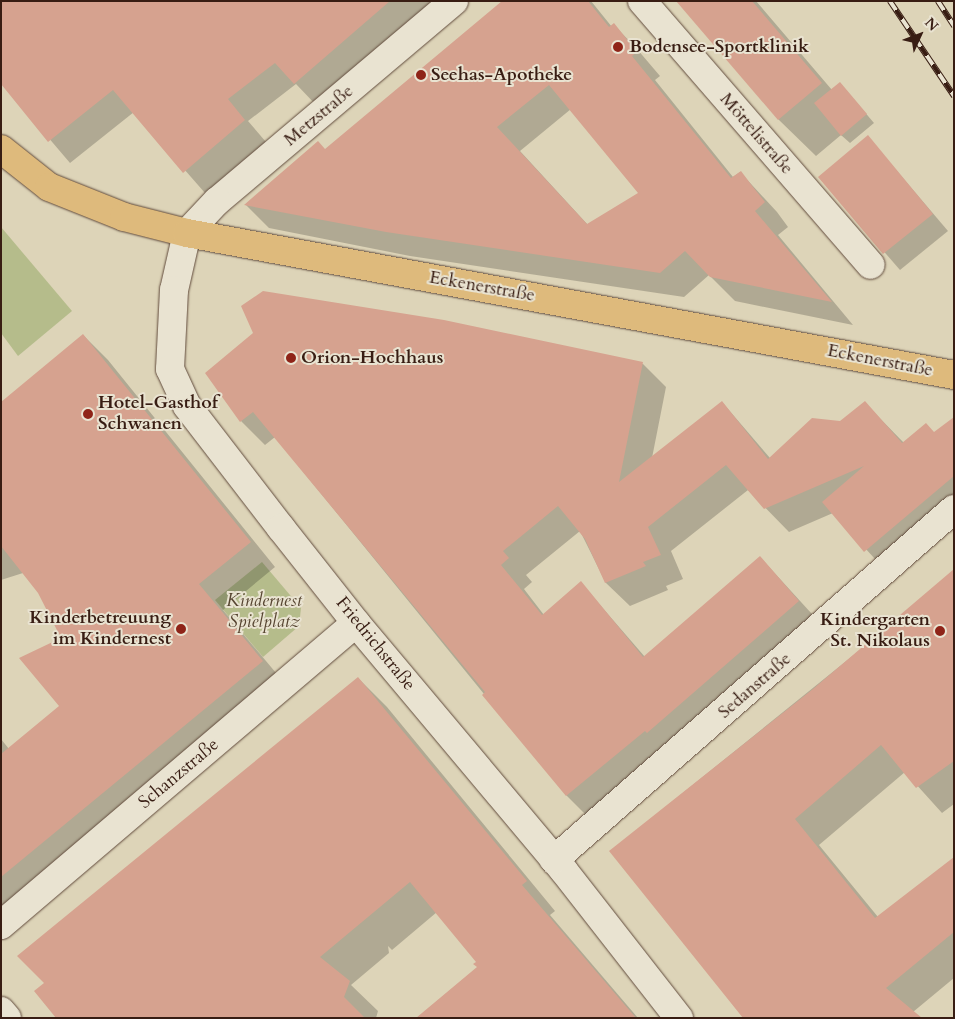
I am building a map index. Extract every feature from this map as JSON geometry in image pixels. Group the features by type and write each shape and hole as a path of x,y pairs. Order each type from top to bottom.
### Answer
{"main road":[{"name":"Eckenerstraße","path":"1,149 21,168 49,188 80,201 187,233 954,375"}],"street":[{"name":"Metzstraße","path":"187,233 216,201 454,1"},
{"name":"Möttelistraße","path":"642,1 872,265"},
{"name":"Friedrichstraße","path":"187,233 174,290 170,369 187,406 356,624 554,860 679,1018"},
{"name":"Sedanstraße","path":"554,860 954,509"},
{"name":"Schanzstraße","path":"1,925 356,624"},
{"path":"1,1011 7,1018"}],"green space":[{"path":"1,227 72,311 18,356 1,333"},
{"name":"Kindernest Spielplatz","path":"262,562 301,608 299,626 263,657 215,600"}],"building":[{"path":"1,1 390,1 294,84 275,63 228,99 245,120 183,173 113,90 48,142 1,84"},
{"path":"502,1 588,1 609,27 614,23 637,52 632,56 731,178 741,171 765,202 755,211 832,302 710,277 685,251 660,273 386,232 244,205 318,141 325,149","holes":["549,85 638,193 587,224 497,127"]},
{"path":"676,1 752,1 822,83 778,120"},
{"path":"840,82 867,114 841,136 814,103"},
{"path":"868,135 933,214 883,254 818,177"},
{"path":"263,291 444,320 643,362 619,482 722,401 768,459 812,418 840,421 865,401 902,443 926,423 934,432 954,417 954,476 864,552 822,502 864,466 764,509 726,465 648,527 661,555 643,562 646,566 605,583 585,539 558,506 503,551 509,558 501,565 542,615 581,581 643,657 760,556 799,601 647,733 645,731 566,796 482,695 485,692 253,412 240,422 205,373 253,333 241,306"},
{"path":"83,334 251,542 199,584 263,661 1,877 1,754 59,706 19,658 61,638 38,593 1,546 1,402"},
{"path":"954,569 954,761 916,788 881,745 795,819 875,918 954,857 954,932 886,988 922,1018 743,1018 609,851 813,689"},
{"path":"358,677 527,881 522,885 636,1018 416,1018 477,967 473,964 476,962 410,882 320,957 350,981 344,997 365,1018 56,1018 34,991 44,983 17,956"}],"railway":[{"path":"890,1 954,96"},
{"path":"938,1 954,26"}],"place":[{"name":"Bodensee-Sportklinik","path":"618,47"},
{"name":"Seehas-Apotheke","path":"421,75"},
{"name":"Orion-Hochhaus","path":"291,358"},
{"name":"Hotel-Gasthof Schwanen","path":"88,414"},
{"name":"Kinderbetreuung im Kindernest","path":"181,629"},
{"name":"Kindergarten St. Nikolaus","path":"940,631"}]}
